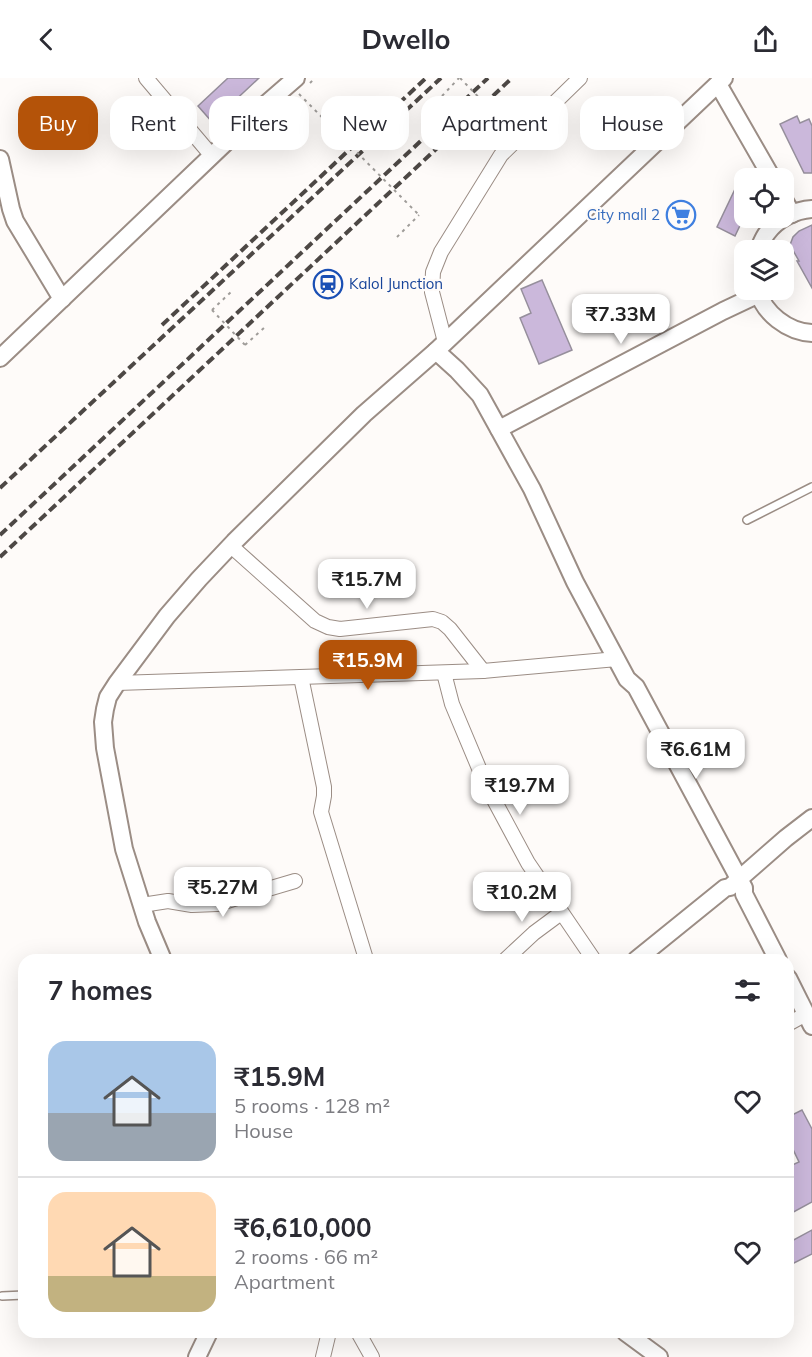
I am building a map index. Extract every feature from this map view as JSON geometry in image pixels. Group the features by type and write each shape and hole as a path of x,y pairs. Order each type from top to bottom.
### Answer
{"street":[{"path":"146,78 213,156"},
{"path":"580,78 501,155 441,252 433,272 432,292 440,347 480,396 499,429 532,489 575,582 627,679 636,687 735,883 775,954"},
{"path":"160,954 141,905 124,849 103,735 108,697 167,616 231,546 364,414 440,347 721,81 767,168"},
{"path":"0,358 267,104 298,86"},
{"path":"0,159 15,221 62,299"},
{"path":"794,213 812,208"},
{"path":"499,429 743,300"},
{"path":"762,300 767,309 779,321 794,329 812,333"},
{"path":"231,546 315,621 340,629 433,619 442,622 450,629 483,671"},
{"path":"117,683 444,673 617,659"},
{"path":"444,673 452,704 486,785 528,863 590,954"},
{"path":"301,677 324,787 321,812 364,954"},
{"path":"735,883 780,832 812,806"},
{"path":"644,954 735,883 812,818"},
{"path":"141,905 168,901 192,905 217,904 295,881"},
{"path":"512,954 534,933 561,913"},
{"path":"794,990 809,1020 794,1023"},
{"path":"197,1357 207,1338"},
{"path":"323,1357 328,1338"},
{"path":"361,1338 372,1357"},
{"path":"633,1338 659,1357"}],"lane":[{"path":"747,520 812,488"},
{"path":"2,1296 18,1295"}],"path":[{"path":"442,96 460,78 477,96"},
{"path":"298,86 419,215 398,237"},
{"path":"233,290 212,310 245,345 266,326"}],"building":[{"path":"228,78 259,78 240,96 209,96 209,119 198,106"},
{"path":"797,116 800,123 809,119 812,126 812,173 804,173 780,124"},
{"path":"734,191 734,228 739,228 735,236 717,227"},
{"path":"812,225 812,288 794,252 794,240 792,240 799,231"},
{"path":"542,280 572,350 539,364 520,318 531,313 521,289"},
{"path":"802,1110 812,1129 812,1202 794,1212 794,1164 799,1162 794,1152 794,1114"},
{"path":"812,1230 812,1254 794,1263 794,1240"}],"railway":[{"path":"162,325 426,78"},
{"path":"0,488 441,78"},
{"path":"0,535 488,78"},
{"path":"0,557 512,78"}],"place":[{"name":"City mall 2","path":"681,215"},
{"name":"Kalol Junction","path":"328,284"}]}
